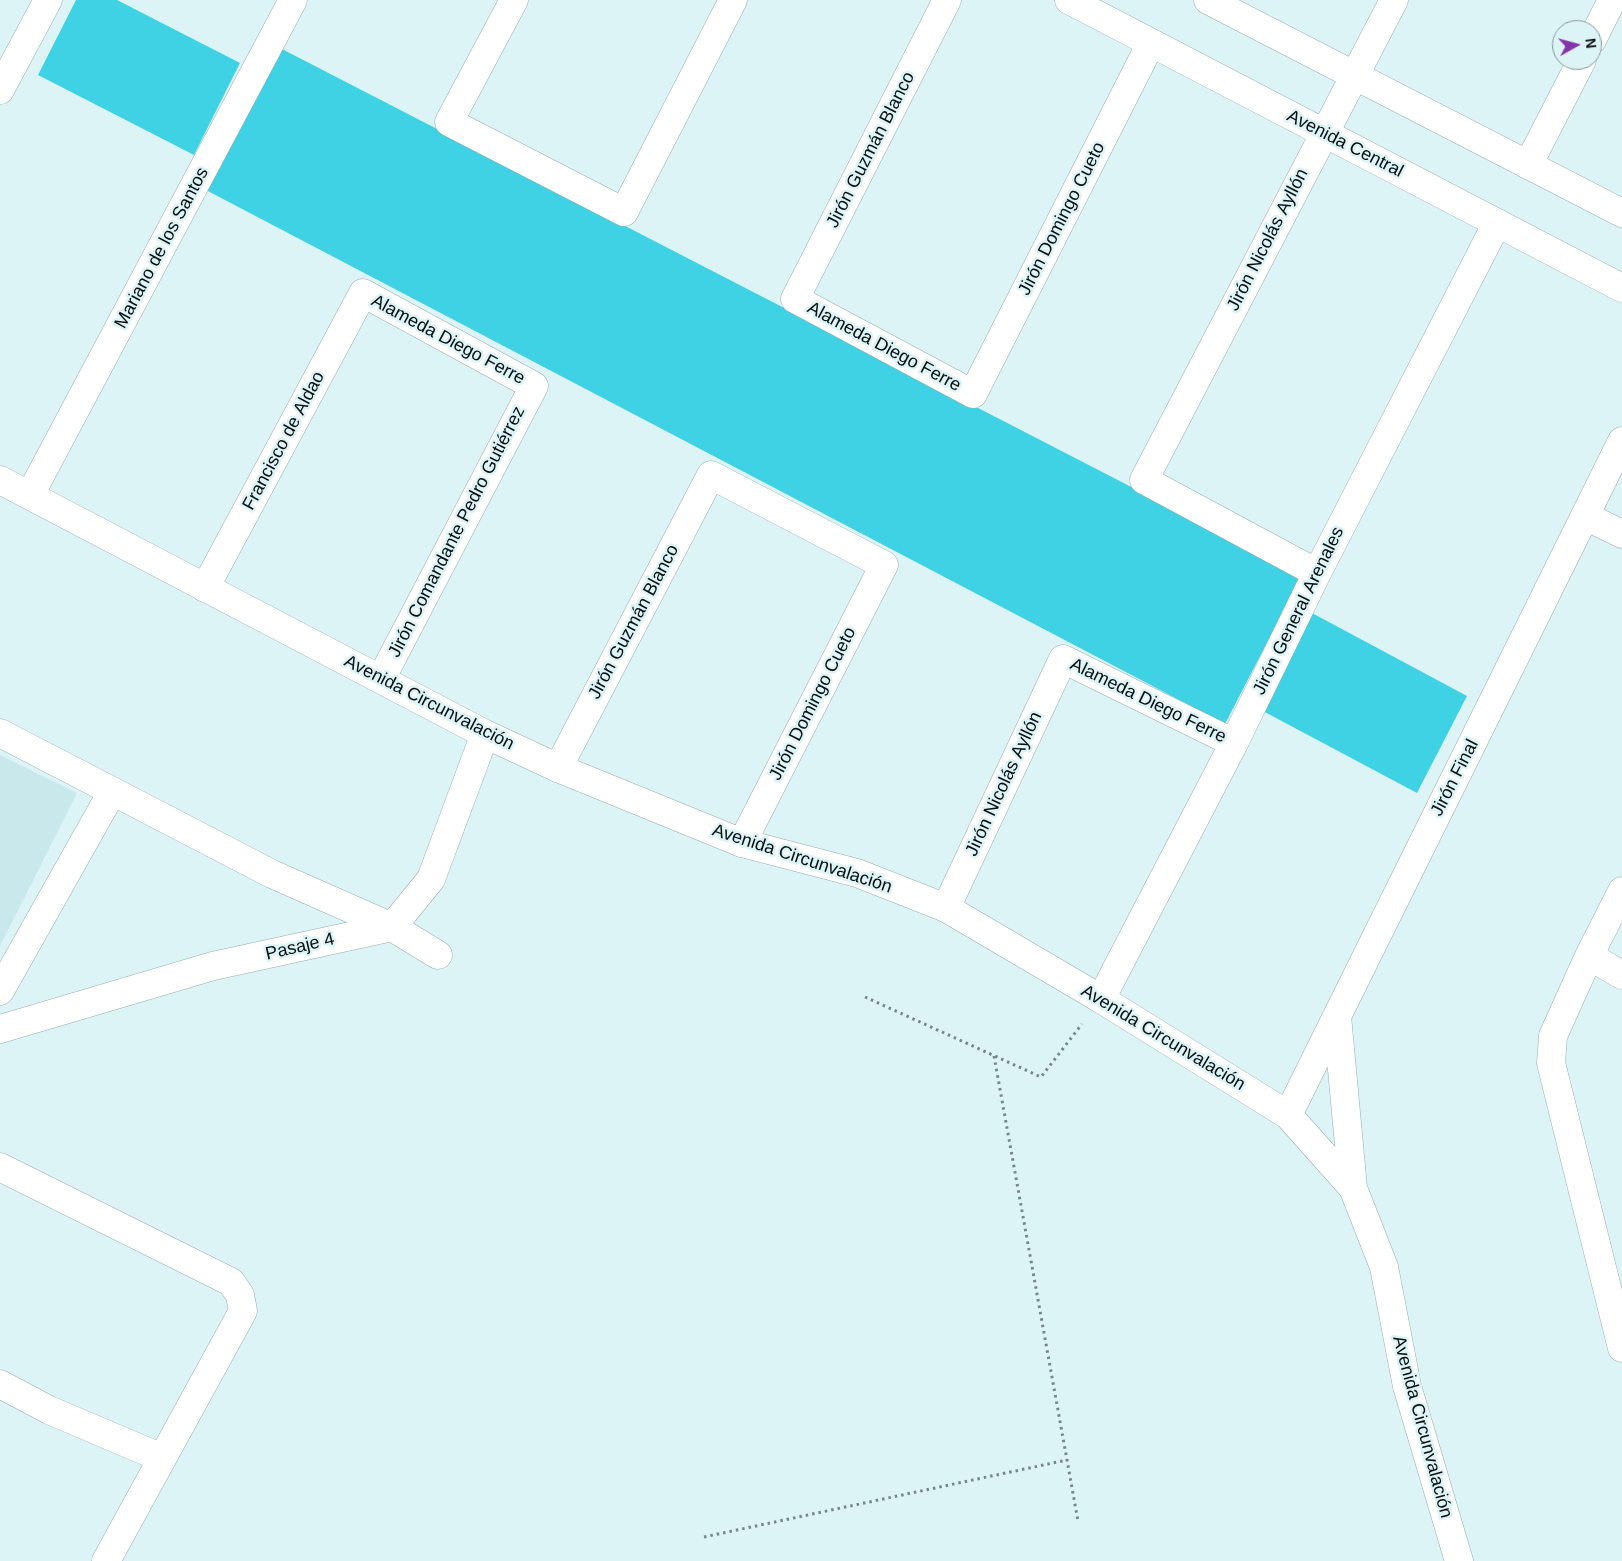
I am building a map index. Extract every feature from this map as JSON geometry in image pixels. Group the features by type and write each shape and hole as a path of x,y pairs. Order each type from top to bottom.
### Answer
{"street":[{"path":"0,90 48,0"},
{"name":"Mariano de los Santos","path":"30,495 293,0"},
{"path":"514,0 449,122 624,212 733,0"},
{"name":"Jirón Guzmán Blanco","path":"795,299 947,0"},
{"name":"Avenida Central","path":"1069,0 1622,288"},
{"path":"1208,0 1622,213"},
{"name":"Jirón Nicolás Ayllón","path":"1317,573 1144,480 1394,0"},
{"path":"1602,20 1612,0"},
{"name":"Jirón Domingo Cueto","path":"973,394 1151,43"},
{"path":"1528,165 1577,70"},
{"name":"Jirón General Arenales","path":"1101,1000 1234,743 1317,573 1497,223"},
{"name":"Alameda Diego Ferre","path":"363,293 534,386"},
{"name":"Francisco de Aldao","path":"205,588 363,293"},
{"name":"Alameda Diego Ferre","path":"795,299 973,394"},
{"name":"Jirón Comandante Pedro Gutiérrez","path":"381,679 534,386"},
{"name":"Jirón Final","path":"1288,1115 1622,441"},
{"name":"Jirón Guzmán Blanco","path":"558,768 711,476 884,565"},
{"name":"Avenida Circunvalación","path":"0,480 485,734 558,768 742,843 857,873 946,908 1101,1000 1288,1115 1353,1188 1384,1267 1407,1386 1459,1561"},
{"path":"1585,516 1622,534"},
{"name":"Jirón Domingo Cueto","path":"742,843 884,565"},
{"name":"Alameda Diego Ferre","path":"1063,659 1234,743"},
{"name":"Jirón Nicolás Ayllón","path":"946,908 1063,659"},
{"path":"0,733 272,874 392,926 438,955"},
{"path":"392,926 430,879 485,734"},
{"path":"0,991 112,792"},
{"path":"1622,891 1589,956 1553,1036 1551,1062 1622,1348"},
{"name":"Pasaje 4","path":"0,1029 214,966 392,926"},
{"path":"1589,956 1622,975"},
{"path":"1337,1016 1353,1188"},
{"path":"0,1168 231,1282 240,1295 243,1311 106,1561"},
{"path":"0,1384 49,1410 162,1458"}],"path":[{"path":"865,997 1041,1077 1101,1000"},
{"path":"994,1056 1078,1521"},
{"path":"704,1537 1067,1460"}],"shaded area":[{"path":"76,0 117,0 240,63 194,155 38,75"},
{"path":"280,48 1302,575 1225,724 204,189"},
{"path":"1312,613 1467,696 1417,793 1261,710"},
{"path":"0,755 77,793 0,946"}]}
